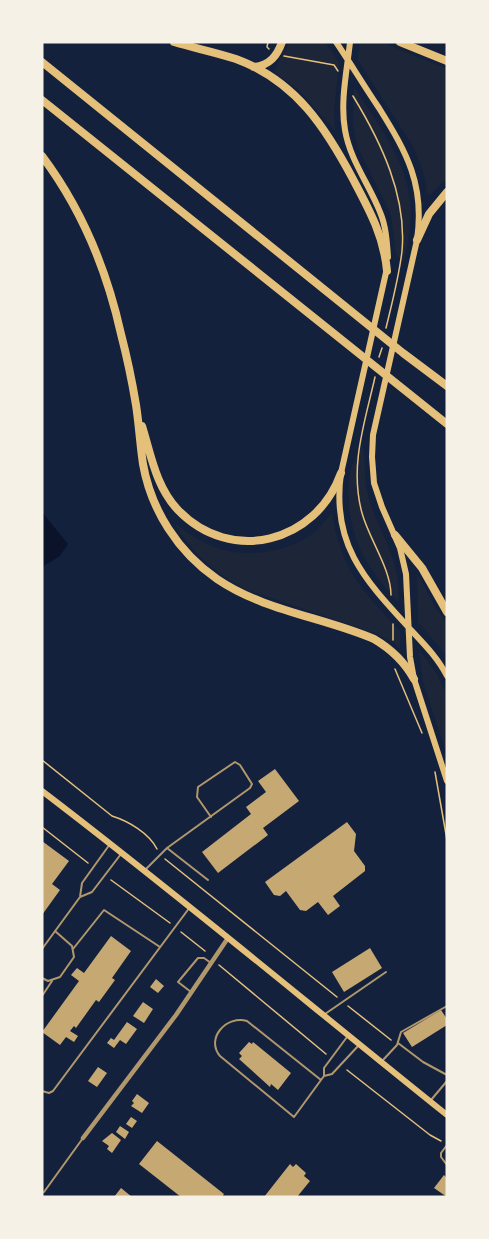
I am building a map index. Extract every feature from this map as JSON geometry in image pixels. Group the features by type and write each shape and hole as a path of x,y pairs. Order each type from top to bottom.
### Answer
{"highway":[{"path":"174,42 237,60 253,67 294,95 311,112 326,131 377,225 384,248 387,271"},
{"path":"253,67 263,66 273,60 282,42"},
{"path":"400,42 447,61"},
{"path":"42,62 447,386"},
{"path":"42,100 447,424"},
{"path":"42,156 72,203 101,265 118,318 136,405 156,473 165,493 177,509 193,523 224,537 258,541 279,536 300,527 326,504 333,494 341,473"},
{"path":"417,240 429,214 447,192"},
{"path":"136,405 143,464 152,497 168,528 190,556 217,579 250,597 374,639 403,661 414,679"},
{"path":"395,535 422,568 447,612"}],"main road":[{"path":"336,42 397,136 409,159 420,204 417,240 376,420 372,447 374,483 395,535 406,574 414,679 447,781"},
{"path":"350,42 343,109 345,131 352,155 384,223 387,271 341,473 339,504 341,522 356,565 371,586 438,661 447,676"},
{"path":"42,791 190,907 447,1115"}],"street":[{"path":"83,1138 228,938"}],"lane":[{"path":"144,871 167,848 211,817 250,788 252,784 240,765 235,762 198,787 197,797 211,817"},
{"path":"42,949 80,897 82,882 110,844"},
{"path":"167,848 208,880"},
{"path":"80,897 92,892 122,853"},
{"path":"42,1091 49,1093 53,1091 190,907"},
{"path":"42,978 48,981 60,977 72,962 73,949 104,910 160,947"},
{"path":"55,931 73,949"},
{"path":"191,992 178,982 198,958 212,962"},
{"path":"323,1016 386,972"},
{"path":"42,996 53,980"},
{"path":"381,1062 398,1044 401,1032 447,1006"},
{"path":"321,1080 247,1020 232,1020 214,1038 214,1045 220,1056 294,1117 324,1076 324,1068 347,1036"},
{"path":"398,1044 423,1062 447,1075"},
{"path":"324,1076 332,1074 359,1045"},
{"path":"430,1102 447,1081"},
{"path":"44,1192 83,1138"},
{"path":"447,1145 441,1157 447,1165"}],"path":[{"path":"268,42 269,49"},
{"path":"283,56 334,65 338,72"},
{"path":"353,96 380,146 399,204 402,250 384,337"},
{"path":"379,358 382,348"},
{"path":"377,369 357,462 358,491 362,513 389,582 391,595"},
{"path":"393,623 394,643"},
{"path":"395,667 422,733"},
{"path":"42,760 112,816 125,820 153,841 160,855 398,1044"},
{"path":"433,764 447,840"},
{"path":"42,827 93,867"},
{"path":"104,876 200,945 212,962 331,1058"},
{"path":"340,1065 430,1135 447,1145"}],"shaded area":[{"path":"289,42 325,42 339,63 334,109 335,131 299,90 274,72"},
{"path":"360,42 381,42 447,69 447,178 430,195 427,193 424,173 414,148 358,60"},
{"path":"354,87 392,146 405,178 411,212 404,262 396,255 391,215 358,148 353,124"},
{"path":"362,446 367,491 397,572 398,602 370,568 353,529 348,491 349,478"},
{"path":"42,512 68,544 60,556 42,567"},
{"path":"332,514 341,550 355,578 400,631 400,650 394,643 377,634 245,589 223,576 205,561 174,523 205,543 232,552 247,553 277,550 305,539"},
{"path":"417,573 435,607 447,623 447,656 418,622"},
{"path":"419,650 435,671 447,694 447,755 423,682"}],"building":[{"path":"275,769 299,801 263,828 268,835 218,873 202,852 251,814 246,807 266,792 258,781"},
{"path":"347,822 356,834 354,851 365,866 365,871 333,896 340,906 328,915 318,902 306,911 300,910 286,891 280,896 274,895 265,882"},
{"path":"42,841 69,861 52,884 60,890 42,915"},
{"path":"111,936 131,951 112,978 115,980 99,1002 96,1000 76,1028 74,1026 70,1031 78,1036 74,1042 66,1037 60,1045 42,1032 79,981 71,975 77,968 84,973"},
{"path":"370,948 382,968 344,992 332,972"},
{"path":"156,979 164,986 158,993 150,987"},
{"path":"143,1002 153,1009 144,1023 133,1016"},
{"path":"441,1010 447,1019 447,1025 412,1047 403,1033"},
{"path":"127,1022 137,1029 126,1044 120,1040 114,1048 107,1043 111,1038 114,1040"},
{"path":"249,1042 252,1044 253,1042 291,1073 278,1090 271,1084 270,1087 239,1059 242,1056 239,1053"},
{"path":"98,1067 107,1073 97,1087 88,1081"},
{"path":"137,1094 149,1103 142,1113 131,1106"},
{"path":"131,1117 137,1121 132,1128 126,1124"},
{"path":"120,1126 129,1132 125,1139 116,1132"},
{"path":"112,1133 121,1140 112,1153 107,1149 109,1146 102,1141"},
{"path":"157,1141 224,1194 222,1197 181,1197 139,1164"},
{"path":"290,1164 293,1167 296,1164 306,1173 304,1176 310,1181 297,1197 264,1197"},
{"path":"444,1175 447,1178 447,1197 434,1188"},
{"path":"121,1188 132,1197 114,1197"}]}
